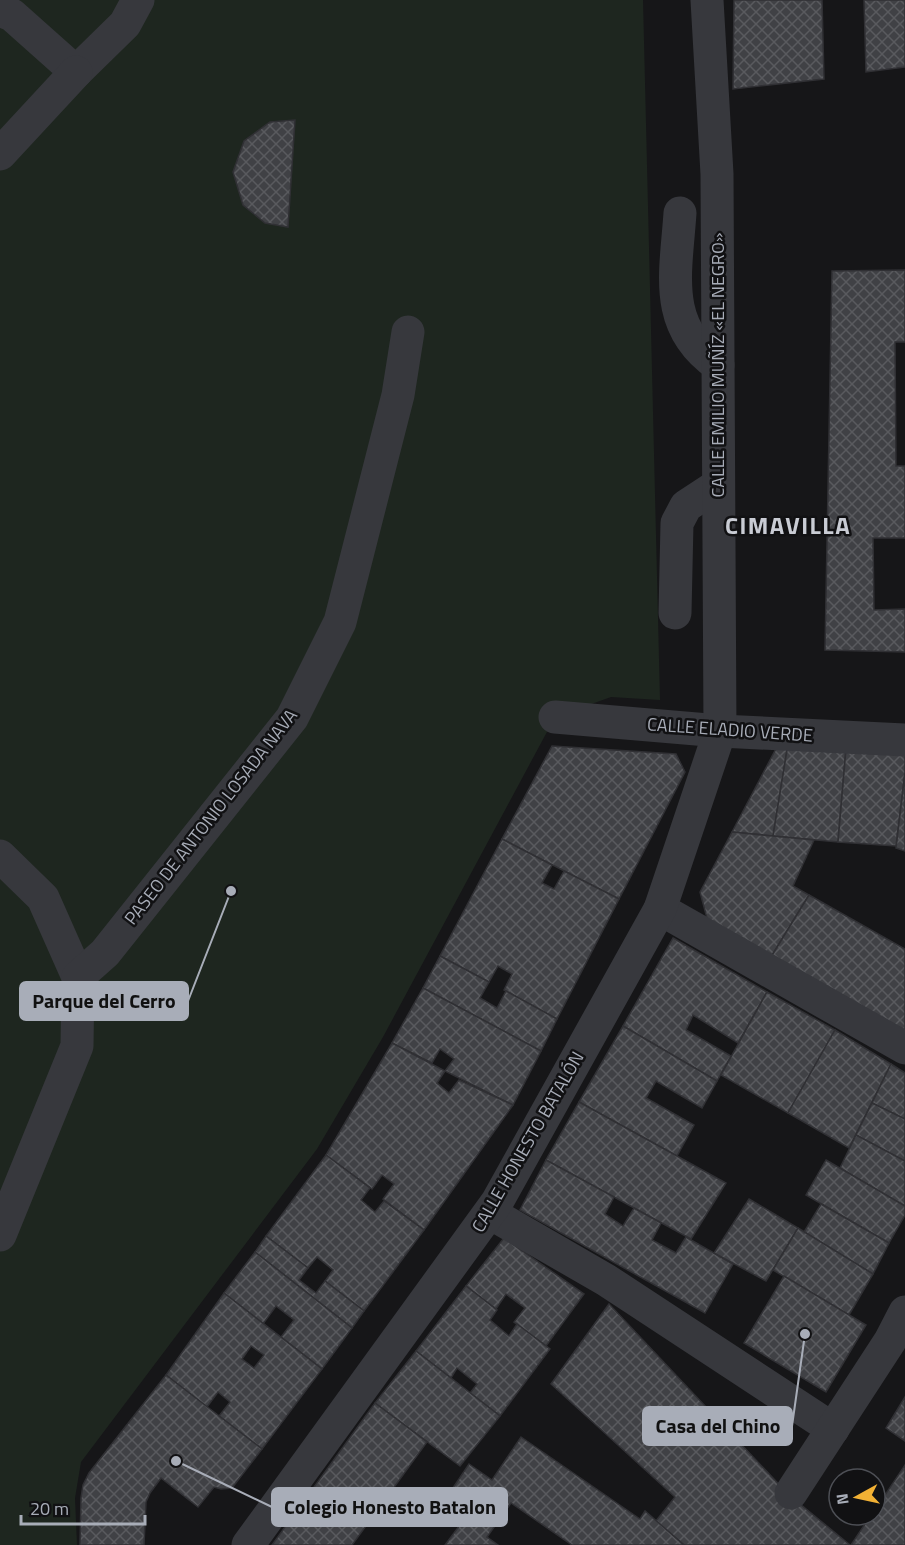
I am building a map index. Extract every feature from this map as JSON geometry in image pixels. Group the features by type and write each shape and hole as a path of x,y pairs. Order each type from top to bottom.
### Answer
{"street":[{"path":"2,152 76,72 125,24 138,0"},
{"name":"CALLE EMILIO MUÑÍZ «EL NEGRO»","path":"707,0 717,174 720,731"},
{"path":"0,10 12,15 76,72"},
{"path":"680,213 676,292 678,314 689,339 704,355 718,365"},
{"name":"PASEO DE ANTONIO LOSADA NAVA","path":"78,977 105,953 292,718 340,622 398,395 408,332"},
{"path":"675,614 677,522 686,506 718,485"},
{"name":"CALLE ELADIO VERDE","path":"555,717 720,731 905,740"},
{"name":"CALLE HONESTO BATALÓN","path":"248,1545 490,1213 660,909 720,731"},
{"path":"0,856 43,898 78,977 77,1046 0,1235"},
{"path":"660,909 905,1048"},
{"path":"490,1213 606,1280 833,1429"},
{"path":"791,1493 833,1429 898,1344 905,1312"}],"shaded area":[{"path":"0,0 643,0 660,700 611,697 555,717 383,1037 317,1149 81,1462 75,1498 77,1545 0,1545","holes":["294,120 288,227 265,223 243,205 233,172 244,141 270,122"]}],"building":[{"path":"734,0 822,0 824,79 733,89"},
{"path":"864,0 905,0 905,67 866,72"},
{"path":"295,120 288,227 265,223 243,205 233,172 244,141 270,122"},
{"path":"905,270 905,342 895,342 896,466 905,466 905,538 873,538 874,610 905,609 905,652 825,650 832,271"},
{"path":"779,743 788,744 773,836 732,832"},
{"path":"788,744 846,749 838,842 773,836"},
{"path":"552,746 676,754 685,772 619,899 502,839"},
{"path":"846,749 905,754 896,846 838,842"},
{"path":"905,773 905,851 896,848"},
{"path":"732,832 814,840 793,886 809,895 771,957 708,922 700,892"},
{"path":"502,839 552,865 542,883 554,889 564,871 619,899 557,1019 504,990 512,974 498,966 489,982 440,956"},
{"path":"809,895 905,949 905,1033 771,957"},
{"path":"673,938 767,992 738,1043 693,1015 686,1030 731,1056 717,1081 623,1026"},
{"path":"440,956 489,982 480,998 497,1008 506,991 557,1019 541,1051 423,988"},
{"path":"423,988 541,1051 513,1105 445,1071 454,1059 440,1049 432,1063 392,1043"},
{"path":"767,992 835,1030 788,1113 721,1075"},
{"path":"623,1026 717,1081 702,1108 656,1081 646,1098 694,1125 677,1156 579,1102"},
{"path":"835,1030 891,1064 849,1148 788,1113"},
{"path":"392,1043 445,1071 437,1083 449,1093 459,1080 513,1105 424,1230 383,1199 394,1184 382,1175 372,1189 326,1155"},
{"path":"891,1064 905,1073 905,1119 872,1103"},
{"path":"579,1102 726,1183 691,1239 546,1160"},
{"path":"872,1103 905,1119 905,1161 856,1135"},
{"path":"856,1135 905,1161 905,1206 840,1168"},
{"path":"326,1155 370,1188 361,1200 375,1212 384,1201 424,1230 364,1311 325,1281 333,1270 317,1257 308,1268 266,1236"},
{"path":"546,1160 614,1197 605,1214 623,1226 634,1208 661,1223 652,1240 676,1253 686,1237 733,1264 705,1313 520,1210"},
{"path":"826,1160 905,1206 905,1215 889,1243 806,1195"},
{"path":"749,1199 798,1228 766,1281 714,1253"},
{"path":"821,1204 889,1243 873,1274 804,1232"},
{"path":"798,1228 873,1274 849,1315 773,1270"},
{"path":"266,1236 308,1268 299,1280 316,1293 325,1281 364,1311 352,1328 255,1252"},
{"path":"504,1238 584,1294 546,1346 514,1322 525,1308 506,1294 496,1309 466,1286"},
{"path":"255,1252 352,1328 322,1369 281,1337 294,1320 276,1306 263,1324 224,1293"},
{"path":"784,1276 866,1325 826,1392 744,1343"},
{"path":"466,1286 497,1310 490,1320 509,1336 517,1324 550,1349 500,1416 470,1393 477,1384 457,1368 451,1378 416,1351"},
{"path":"224,1293 322,1369 262,1449 219,1416 230,1402 218,1392 207,1407 166,1375","holes":["251,1346 264,1355 254,1368 242,1359"]},
{"path":"609,1304 789,1495 850,1545 684,1545 656,1521 675,1497 551,1384"},
{"path":"416,1351 500,1416 460,1466 375,1403"},
{"path":"166,1375 262,1449 232,1488 214,1487 198,1507 161,1478 146,1502 144,1545 80,1545 81,1498 83,1485 89,1473"},
{"path":"905,1397 905,1441 886,1428"},
{"path":"375,1403 427,1442 352,1545 272,1545"},
{"path":"521,1437 640,1519 645,1511 684,1545 572,1545 511,1503 487,1537 498,1545 445,1545 460,1525 438,1510 469,1464 492,1480"},
{"path":"905,1465 905,1545 851,1545 863,1527 887,1527 887,1492"}],"place":[{"name":"Parque del Cerro","path":"231,891"},
{"name":"Casa del Chino","path":"805,1334"},
{"name":"Colegio Honesto Batalon","path":"176,1461"}],"district":[{"name":"CIMAVILLA","path":"788,526"}]}
